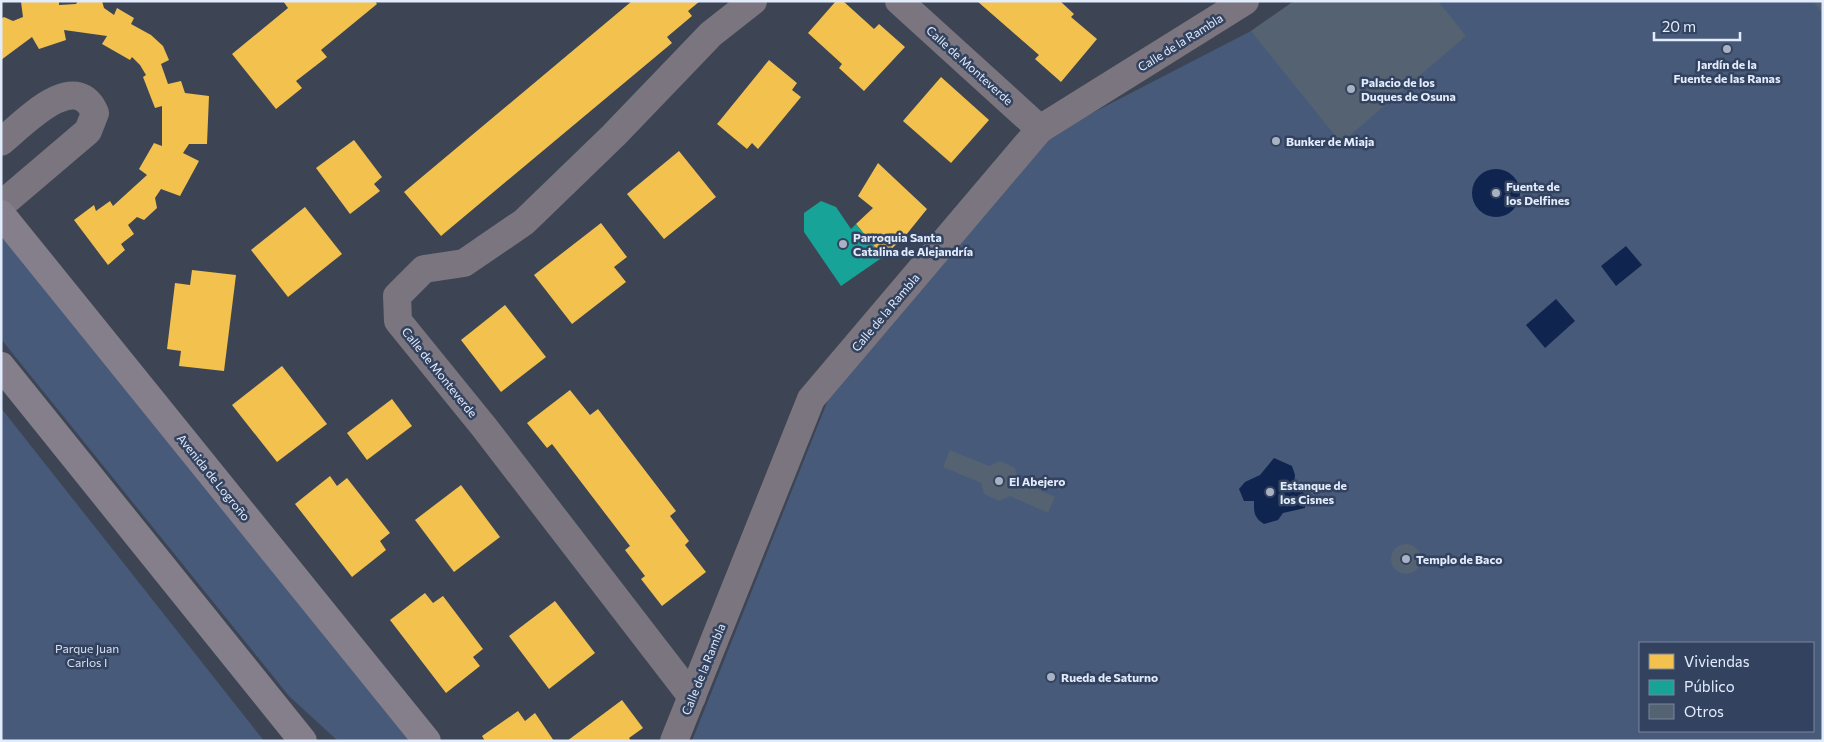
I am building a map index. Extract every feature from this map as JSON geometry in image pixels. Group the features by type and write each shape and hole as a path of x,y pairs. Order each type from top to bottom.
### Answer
{"main road":[{"name":"Avenida de Logroño","path":"1,214 427,741"},
{"path":"1,366 307,740"}],"street":[{"name":"Calle de Monteverde","path":"692,697 442,374 398,321 397,296 424,269 464,263 524,222 614,135 711,34 753,1"},
{"name":"Calle de Monteverde","path":"899,1 1040,129"},
{"name":"Calle de la Rambla","path":"674,741 811,399 1040,129 1246,1"},
{"path":"1,142 60,96 82,96 91,101 95,113 88,131 1,205"}],"green space":[{"path":"1294,1 1823,1 1823,741 692,741 834,385 1040,140 1251,31"},
{"path":"1,234 409,741 338,741 289,696 1,339"},
{"name":"Parque Juan Carlos I","path":"1,408 264,741 1,741"}],"shaded area":[{"name":"Fuente de los Delfines","path":"1496,169 1505,171 1513,176 1518,184 1520,193 1518,202 1513,210 1505,215 1496,217 1487,215 1479,210 1474,202 1472,193 1474,184 1479,176 1487,171"},
{"path":"1626,246 1642,265 1616,286 1601,266"},
{"path":"1556,299 1575,321 1545,348 1526,325"},
{"name":"Estanque de los Cisnes","path":"1274,458 1292,466 1295,475 1294,485 1305,494 1305,508 1283,513 1278,520 1264,524 1256,516 1254,501 1244,501 1239,489 1245,482 1260,475"}],"building: Viviendas":[{"path":"59,1 59,5 76,4 78,1 102,1 104,8 114,15 117,8 134,18 131,24 151,35 163,46 169,60 161,64 168,84 181,81 185,93 209,96 207,144 189,144 183,153 199,161 180,196 161,189 155,198 157,208 144,220 137,217 128,225 134,234 121,244 125,250 108,265 74,220 94,205 96,211 110,201 113,206 147,175 139,169 154,143 162,146 162,106 155,108 143,77 146,75 140,65 132,57 130,60 102,44 107,36 64,30 66,40 39,49 32,37 1,60 1,19 4,17 13,21 23,17 21,2"},
{"path":"283,1 375,1 377,4 321,50 327,57 296,81 302,88 276,109 232,54 288,8"},
{"path":"632,1 700,1 688,11 692,16 667,37 672,43 441,236 404,192"},
{"path":"836,1 843,1 874,29 879,24 905,47 864,91 839,68 842,64 808,33"},
{"path":"977,1 1060,1 1074,14 1071,17 1097,39 1061,82 1035,59 1039,55"},
{"path":"769,60 797,83 792,90 801,97 758,149 752,143 747,149 717,124"},
{"path":"941,77 989,120 951,163 903,121"},
{"path":"354,140 382,177 374,184 380,191 350,214 316,168"},
{"path":"679,151 716,197 664,239 627,194"},
{"path":"878,163 927,209 906,235 883,257 856,224 873,208 858,196"},
{"path":"305,207 342,254 288,297 251,250"},
{"path":"601,223 627,257 614,267 626,282 572,324 534,275"},
{"path":"192,270 236,275 224,371 179,366 181,351 167,349 175,283 190,285"},
{"path":"505,305 546,357 501,392 461,340"},
{"path":"282,366 327,424 277,462 232,405"},
{"path":"570,390 590,415 598,409 676,511 670,516 689,541 685,545 706,572 662,606 641,579 645,576 625,550 630,546 552,444 547,448 527,423"},
{"path":"392,399 412,426 367,460 347,433"},
{"path":"330,476 337,486 347,478 390,533 380,541 386,550 352,577 295,504"},
{"path":"461,485 500,537 454,572 415,520"},
{"path":"425,593 433,603 443,596 483,649 473,657 480,666 446,693 390,620"},
{"path":"555,601 595,653 549,689 509,636"},
{"path":"622,700 643,728 629,738 631,741 567,741"},
{"path":"518,711 525,721 535,713 554,741 485,741 482,736"}],"building: Público":[{"name":"Parroquia Santa Catalina de Alejandría","path":"821,201 836,207 851,229 856,224 883,257 841,286 804,232 804,213"}],"building: Otros":[{"name":"Palacio de los Duques de Osuna","path":"1294,1 1438,1 1466,36 1341,143 1251,31"},
{"path":"1813,1 1823,1 1823,14"},
{"name":"El Abejero","path":"950,450 989,466 1000,461 1015,468 1018,480 1055,497 1048,513 1010,496 999,501 984,494 981,483 943,467"},
{"name":"Templo de Baco","path":"1406,544 1412,545 1420,553 1420,565 1412,573 1406,574 1400,573 1392,565 1391,559 1392,553 1400,545"}],"place":[{"name":"Jardín de la Fuente de las Ranas","path":"1727,49"},
{"name":"Palacio de los Duques de Osuna","path":"1351,89"},
{"name":"Bunker de Miaja","path":"1276,141"},
{"name":"Fuente de los Delfines","path":"1496,193"},
{"name":"Parroquia Santa Catalina de Alejandría","path":"843,244"},
{"name":"El Abejero","path":"999,481"},
{"name":"Estanque de los Cisnes","path":"1270,492"},
{"name":"Templo de Baco","path":"1406,559"},
{"name":"Rueda de Saturno","path":"1051,677"}]}
